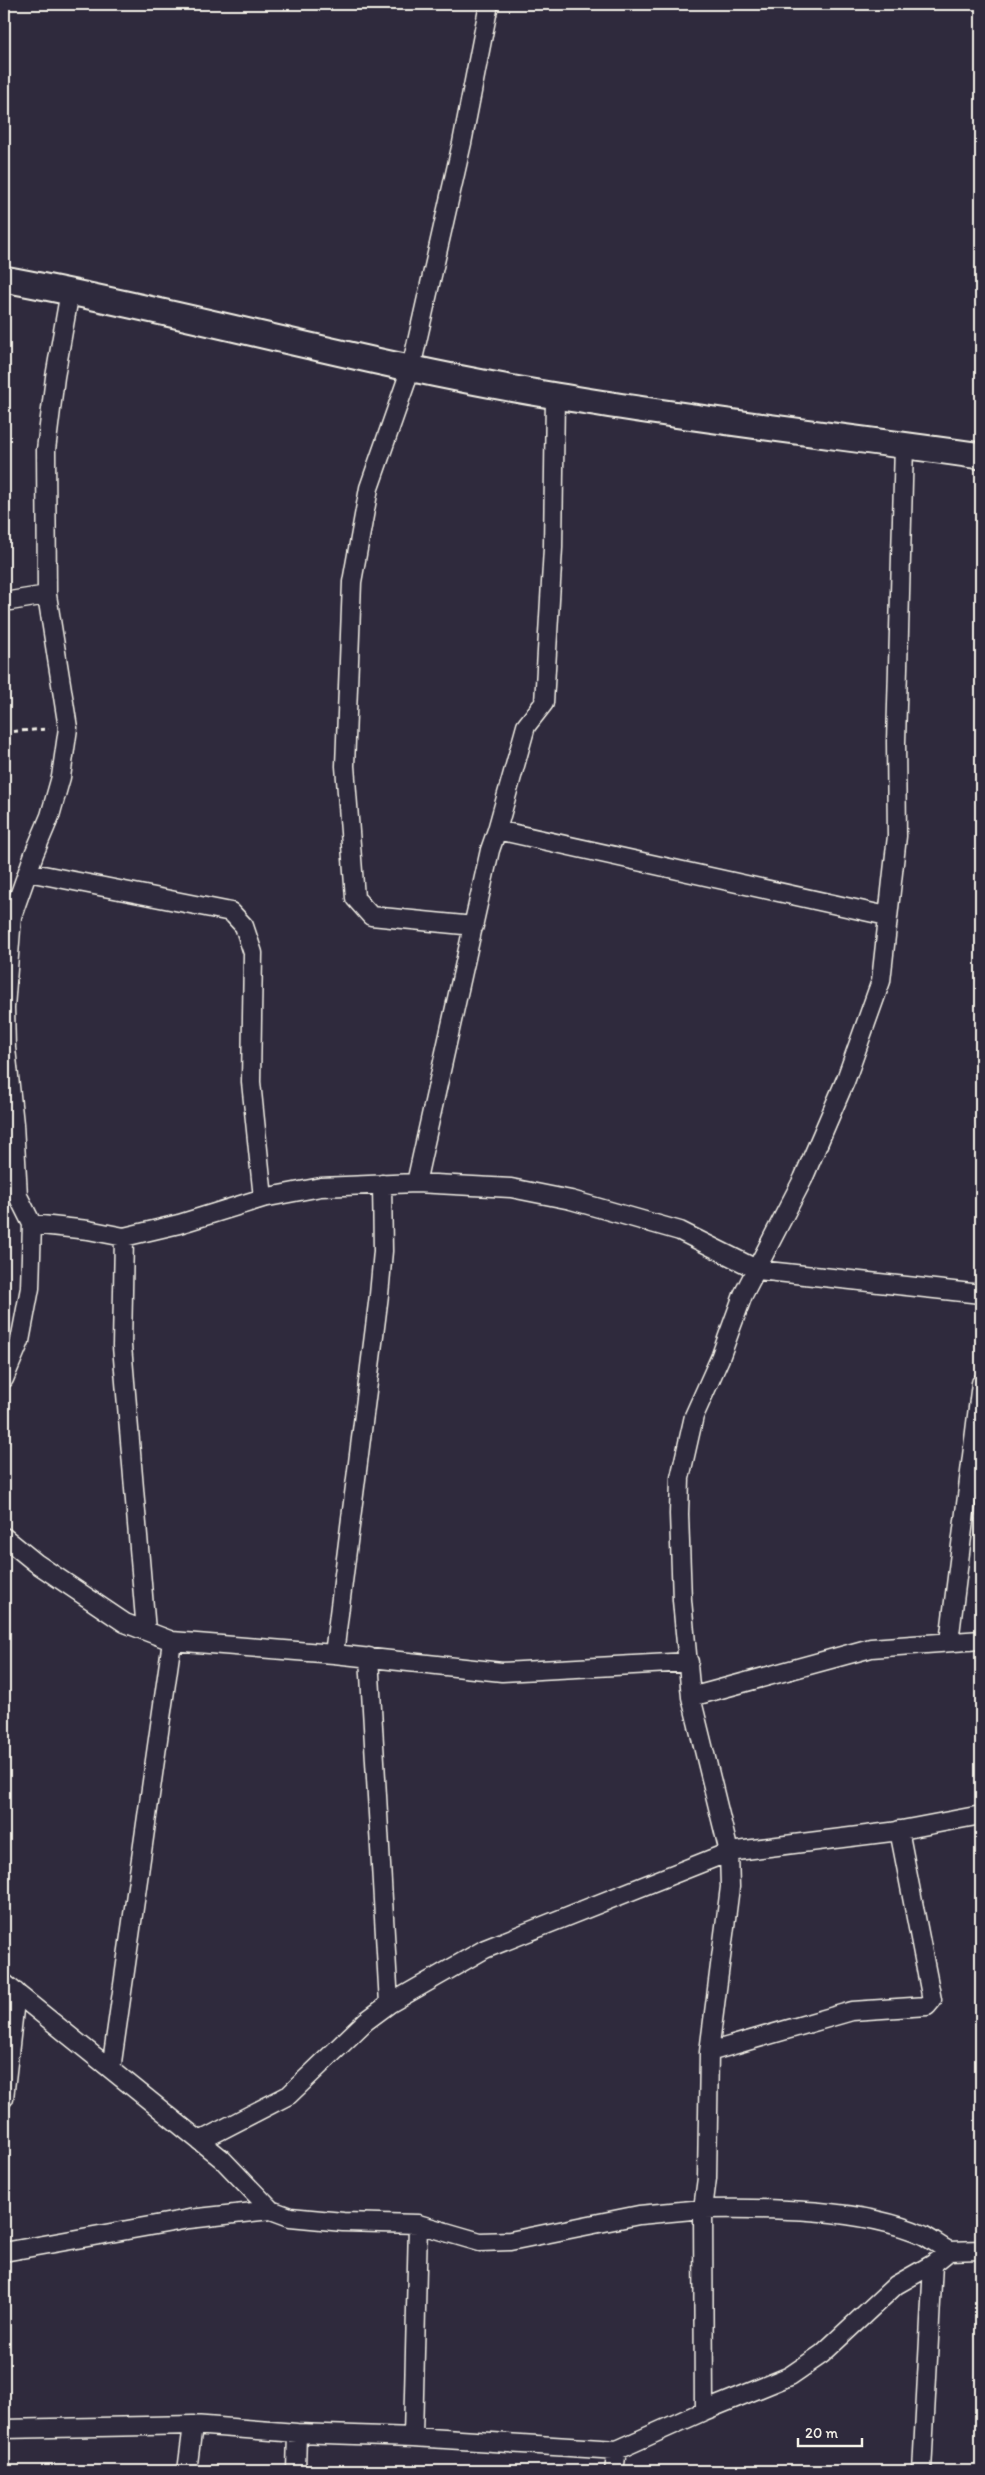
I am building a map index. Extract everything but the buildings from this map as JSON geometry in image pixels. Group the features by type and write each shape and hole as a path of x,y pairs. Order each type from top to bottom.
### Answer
{"street":[{"path":"474,926 371,916 355,898 345,766 352,582 369,488 411,368 462,143 489,4"},
{"path":"4,279 70,291 411,368 555,396 981,456"},
{"path":"4,1379 20,1341 30,1288 32,1224 11,1194 4,1008 12,916 57,793 68,728 48,595 46,450 55,377 70,291"},
{"path":"416,1183 490,850 526,726 544,703 553,548 555,396"},
{"path":"704,2411 703,2208 708,2178 709,2052 730,1887 729,1852 691,1697 682,1600 679,1514 680,1478 694,1416 720,1358 743,1295 758,1270 803,1179 846,1079 881,982 897,836 896,742 904,445"},
{"path":"4,602 48,595"},
{"path":"497,830 887,916"},
{"path":"28,872 231,912 244,926 253,953 251,1082 263,1198"},
{"path":"32,1224 88,1230 124,1237 179,1224 263,1198 321,1187 416,1183 511,1188 571,1200 680,1231 758,1270 981,1294"},
{"path":"334,1654 379,1295 382,1251 382,1184"},
{"path":"124,1237 122,1346 130,1415 146,1631"},
{"path":"948,1642 981,1383"},
{"path":"4,1537 36,1563 125,1623 172,1641 369,1657 502,1672 689,1662"},
{"path":"691,1697 871,1648 981,1640"},
{"path":"111,2069 172,1641"},
{"path":"369,1657 389,2004"},
{"path":"200,2141 289,2095 352,2034 389,2004 485,1949 729,1852 899,1830 981,1815"},
{"path":"709,2052 852,2012 927,2006 932,2000 899,1830"},
{"path":"10,1988 222,2159 271,2210 290,2217 343,2222 418,2224 480,2242 510,2241 639,2215 703,2208 767,2208 870,2219 922,2235 949,2251 981,2250"},
{"path":"4,2098 10,1988"},
{"path":"4,2252 189,2219 271,2210"},
{"path":"413,2437 418,2224"},
{"path":"4,2429 193,2425 297,2433 413,2437 617,2450 704,2411 790,2376 822,2354 896,2285 933,2264 949,2251"},
{"path":"922,2471 933,2264"},
{"path":"188,2471 193,2425"},
{"path":"296,2471 297,2433"},
{"path":"614,2471 617,2450"}],"path":[{"path":"4,732 68,728"}]}
